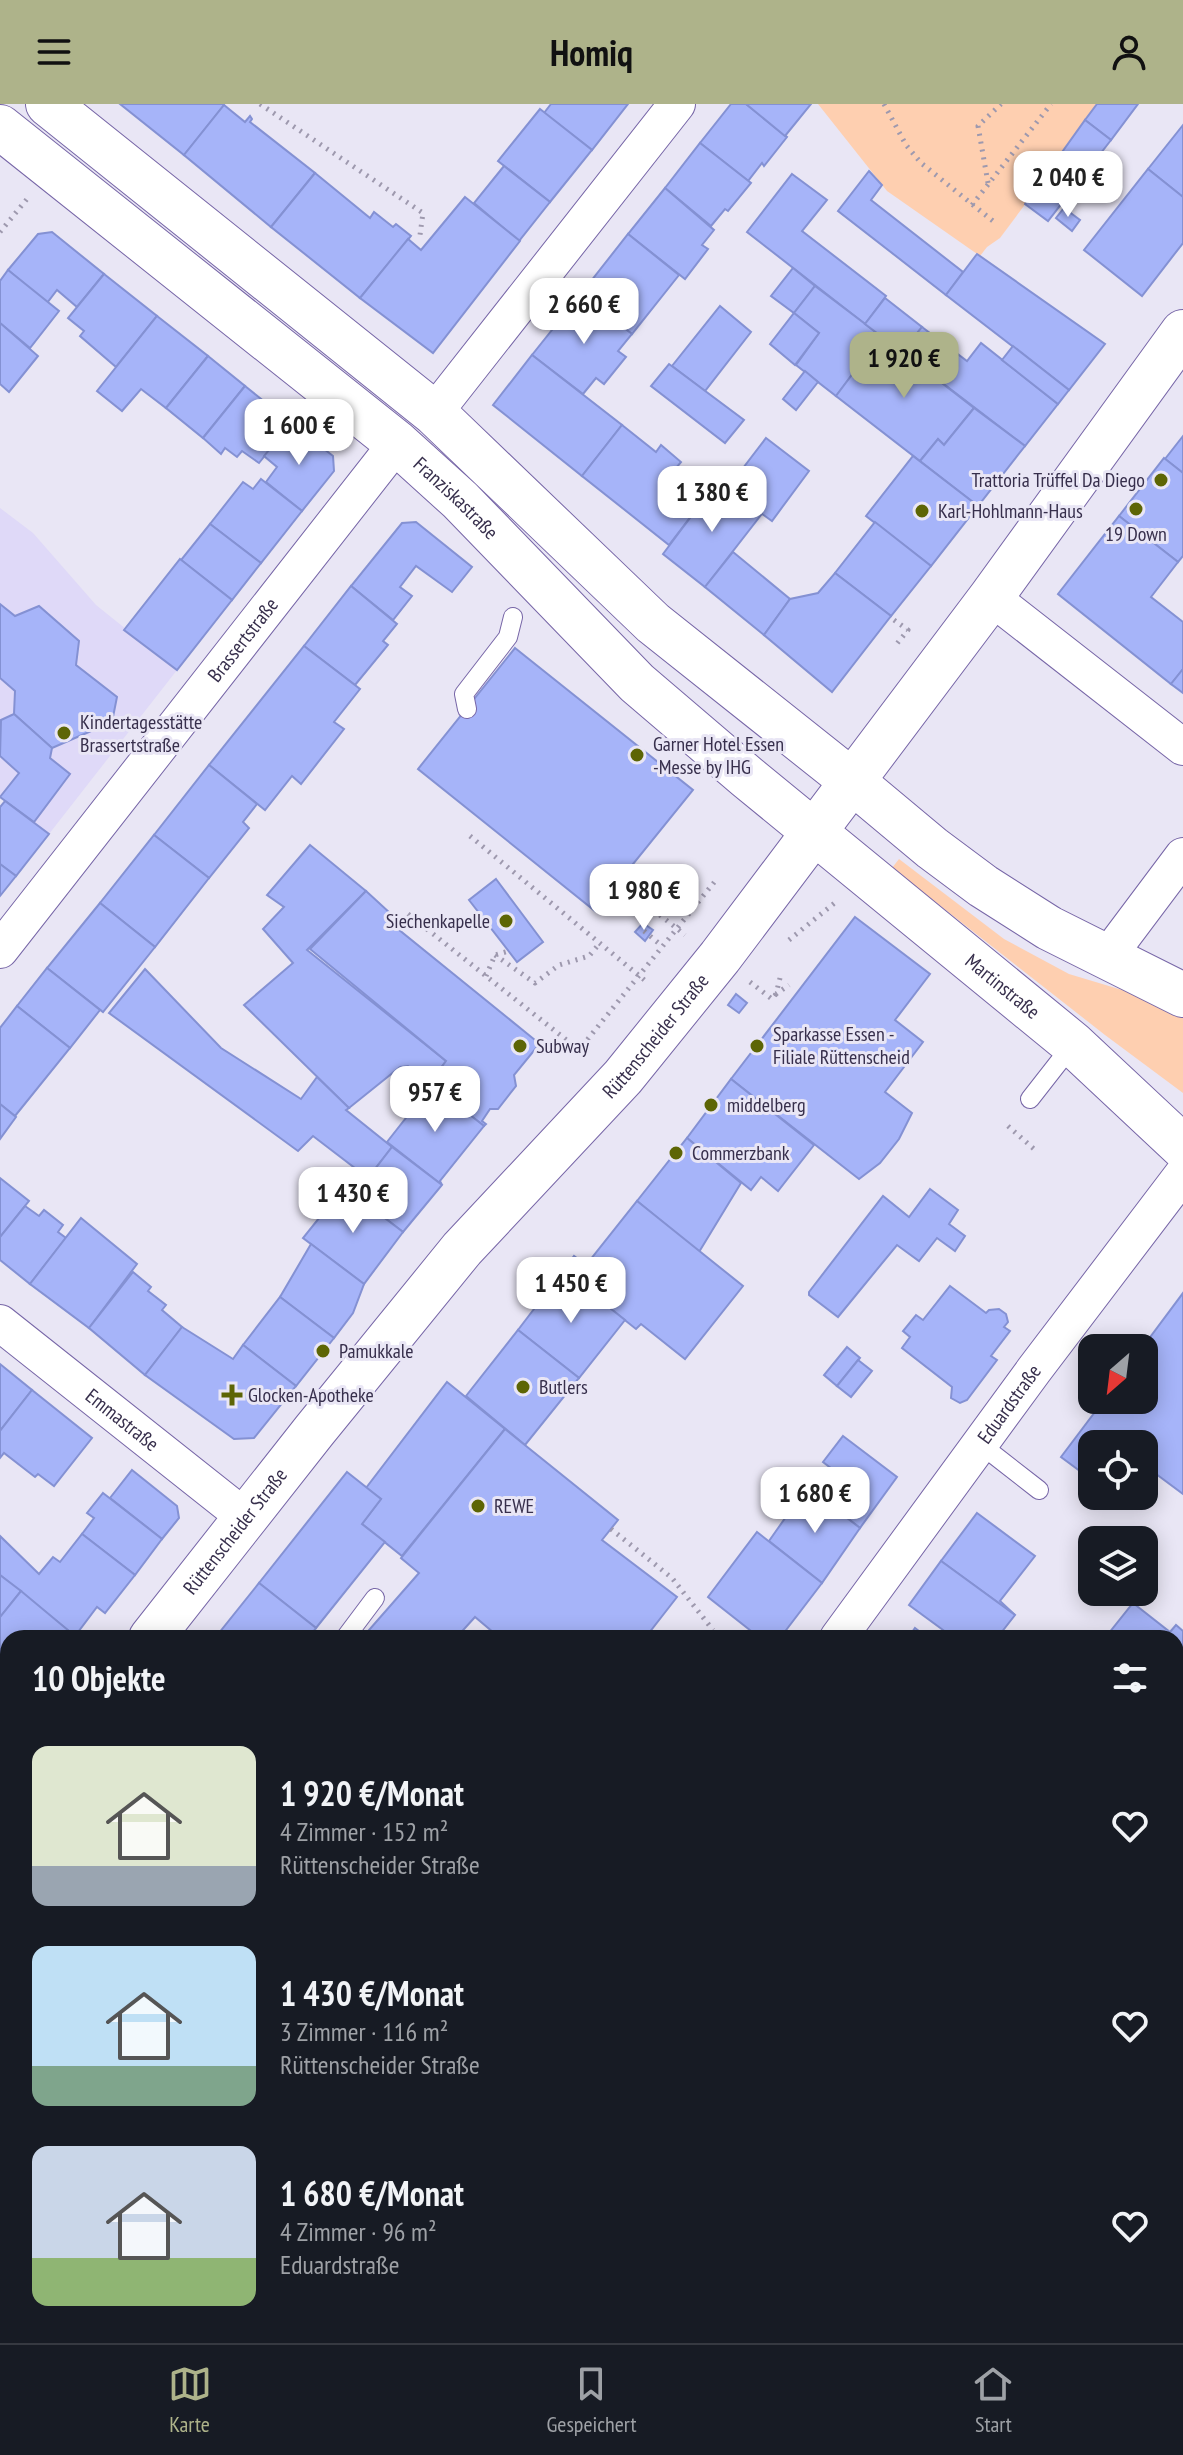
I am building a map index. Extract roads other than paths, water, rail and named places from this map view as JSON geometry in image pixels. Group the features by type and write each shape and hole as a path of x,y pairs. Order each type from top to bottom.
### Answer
{"main road":[{"path":"48,104 434,413 653,623 932,848 983,886 1049,928 1183,995"},
{"name":"Franziskastraße","path":"0,127 397,443 460,500 637,683 815,832"},
{"name":"Rüttenscheider Straße","path":"157,1630 462,1249 623,1077 679,1008 991,597 1183,332"},
{"name":"Martinstraße","path":"815,832 1073,1044 1183,1147"}],"street":[{"path":"434,413 677,104"},
{"name":"Brassertstraße","path":"0,950 397,443"},
{"path":"991,597 1183,747"},
{"path":"1108,956 1183,856"},
{"name":"Eduardstraße","path":"844,1630 1183,1174"},
{"name":"Emmastraße","path":"0,1323 246,1518"}],"lane":[{"path":"467,709 464,694 508,637 513,617"},
{"path":"1030,1099 1073,1044"},
{"path":"980,1444 1039,1490"},
{"path":"351,1630 375,1598"}],"place":[{"name":"Trattoria Trüffel Da Diego","path":"1161,480"},
{"name":"19 Down","path":"1136,509"},
{"name":"Karl-Hohlmann-Haus","path":"922,511"},
{"name":"Kindertagesstätte Brassertstraße","path":"64,733"},
{"name":"Garner Hotel Essen -Messe by IHG","path":"637,755"},
{"name":"Siechenkapelle","path":"506,921"},
{"name":"Subway","path":"520,1046"},
{"name":"Sparkasse Essen - Filiale Rüttenscheid","path":"757,1046"},
{"name":"middelberg","path":"711,1105"},
{"name":"Commerzbank","path":"676,1153"},
{"name":"Pamukkale","path":"323,1351"},
{"name":"Butlers","path":"523,1387"},
{"name":"Glocken-Apotheke","path":"232,1395"},
{"name":"REWE","path":"478,1506"}]}
